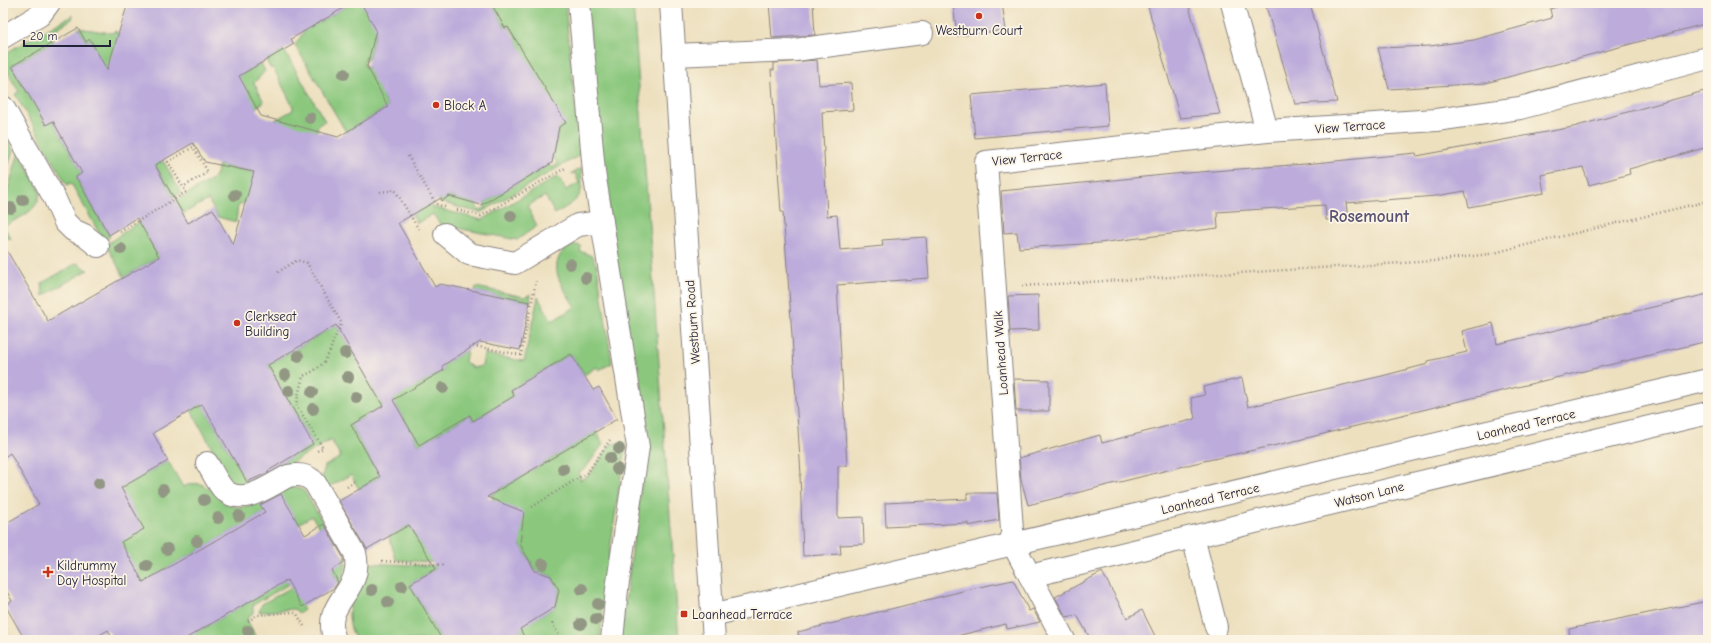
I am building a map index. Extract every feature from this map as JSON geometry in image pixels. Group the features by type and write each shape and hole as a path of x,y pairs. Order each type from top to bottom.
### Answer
{"street":[{"path":"3,37 40,15 49,3"},
{"path":"579,3 594,172 638,447 617,589 612,640"},
{"name":"Westburn Road","path":"670,3 714,640"},
{"path":"1232,3 1267,131"},
{"path":"674,55 795,50 922,33"},
{"name":"View Terrace","path":"986,162 1267,131 1436,120 1520,108 1708,58"},
{"path":"3,107 54,197 65,222 73,230 84,235 98,246"},
{"name":"Loanhead Walk","path":"986,162 1013,544"},
{"path":"445,234 469,254 515,263 578,225 602,222"},
{"name":"Loanhead Terrace","path":"712,615 1708,380"},
{"name":"Watson Lane","path":"1030,576 1708,413"},
{"path":"208,463 222,488 231,495 238,497 250,495 288,476 303,475 315,483 355,553 356,560 357,571 353,582 333,612 331,625 335,640"},
{"path":"1193,537 1216,627"},
{"path":"1013,544 1064,640"}],"path":[{"path":"98,246 186,192 183,187 168,162 193,147 208,172 183,187"},
{"path":"408,156 436,204 481,216 569,166"},
{"path":"380,192 395,190 428,245 445,234"},
{"path":"995,287 1435,261 1489,254 1708,200"},
{"path":"469,345 521,356 535,294 537,274 532,253"},
{"path":"278,272 297,260 307,263 341,322 328,359 316,370 303,376 296,404 323,448 314,452 303,475"},
{"path":"532,507 588,472 614,434"},
{"path":"356,560 443,565"},
{"path":"248,621 258,615 295,612 307,632"},
{"path":"552,623 562,640"}],"green space":[{"path":"352,3 414,3 376,30 369,57 363,62 366,68 369,67 388,107 346,132 295,45 315,15 320,22"},
{"path":"491,3 565,3 580,155 480,213 440,202 411,154 442,200 449,196 475,203 479,211 486,207 484,203 549,165 551,168 558,164 553,157 559,127 565,123 512,40 516,37 509,27 505,28"},
{"path":"587,3 633,3 679,640 620,640 645,456 603,170"},
{"path":"73,15 72,19 49,33 54,42 12,66 46,124 53,121 82,173 76,177 110,237 103,240 71,183 67,185 15,94 19,92 6,67 9,51"},
{"path":"78,28 111,33 116,31 133,61 106,76 90,39 86,42"},
{"path":"284,50 325,121 317,126 318,129 309,135 275,120 293,110 293,107 274,69 270,68 266,60"},
{"path":"261,63 265,71 254,83 264,102 252,110 234,79"},
{"path":"3,131 13,150 3,183"},
{"path":"19,152 40,191 36,204 28,213 4,226 11,239 3,237 3,206"},
{"path":"164,162 181,193 173,197 154,163"},
{"path":"406,164 432,207 482,220 558,176 566,190 579,183 575,173 572,173 581,168 582,186 581,192 575,201 555,214 545,196 527,206 537,226 517,240 442,225 433,214 417,223 395,186"},
{"path":"219,165 254,172 252,178 289,186 264,191 238,206 236,222 218,217 208,200 146,234 159,257 124,277 106,245 128,229 214,178"},
{"path":"576,245 581,246 580,251 592,256 597,266 612,363 599,370 597,367 584,375 571,354 511,390 514,396 473,421 470,415 419,445 391,396 412,383 415,387 444,370 442,366 467,350 465,362 473,368 482,366 484,354 524,361 538,297 552,321 575,307 557,274 557,263 565,249"},
{"path":"77,263 88,270 43,296 42,283"},
{"path":"476,287 525,297 531,294 530,302 479,292 473,318 470,318"},
{"path":"336,325 383,406 351,425 380,477 359,489 351,475 325,489 322,477 325,466 341,457 331,440 247,488 232,484 191,410 202,404 248,483 313,444 268,365"},
{"path":"596,431 603,444 585,469 579,472 580,480 589,475 611,444 624,442 625,449 604,590 600,640 526,640 511,615 540,616 555,607 559,590 551,576 536,571 491,495"},
{"path":"130,446 146,474 168,461 183,487 193,484 201,484 226,503 233,506 243,507 250,505 283,488 298,488 305,492 335,543 330,546 312,516 298,524 285,501 143,582 113,573 121,489"},
{"path":"409,525 416,536 427,530 446,563 396,560 389,536"},
{"path":"341,554 346,564 342,588 331,569 302,607 304,610 299,613 294,609 259,612 262,604 338,561"},
{"path":"327,556 328,561 253,605 253,613 247,619 257,640 192,640 190,636"},
{"path":"364,563 440,566 410,584 442,640 356,640 351,630 349,610 353,592"}],"building":[{"name":"Clerkseat Building","path":"128,3 352,3 291,39 294,44 239,76 261,116 338,137 388,107 367,66 376,30 361,3 491,3 505,28 508,27 566,123 559,127 552,163 481,205 449,196 442,201 441,198 398,223 435,287 440,284 530,302 520,350 480,342 442,366 444,370 393,400 419,445 470,415 473,421 514,396 511,390 571,354 593,390 599,387 617,419 487,497 524,512 520,544 535,571 551,576 559,590 555,607 520,629 526,640 442,640 410,584 436,569 409,525 367,549 339,501 380,477 351,425 383,406 336,325 268,365 313,444 268,471 269,472 247,482 202,404 153,433 168,461 121,488 144,529 121,542 143,582 265,512 260,505 281,494 305,535 324,524 343,557 343,563 332,570 338,582 334,588 302,607 287,580 183,640 113,640 108,630 91,640 25,640 5,605 12,601 3,584 3,525 39,504 10,453 3,458 3,244 48,321 159,257 137,218 109,235 76,177 82,173 53,121 46,125 12,66 78,28 86,42 90,39 107,70","holes":["193,143 205,162 254,172 233,245 213,209 188,223 155,165"]},
{"path":"769,3 813,3 815,35 772,38"},
{"name":"Westburn Court","path":"953,3 1002,3 1006,30 957,36"},
{"path":"1147,3 1188,3 1220,114 1180,118"},
{"path":"1265,3 1310,3 1337,102 1295,104"},
{"path":"1569,3 1708,3 1708,23 1486,83 1389,89 1378,48 1430,46 1474,40 1552,18 1550,9"},
{"path":"817,60 819,85 851,83 853,110 822,112 827,216 837,215 840,250 883,246 882,240 926,237 929,278 837,285 847,466 838,466 838,518 863,517 864,544 840,545 841,554 803,556 801,475 790,305 783,212 781,212 771,70 774,70 774,63"},
{"path":"1105,83 1108,126 975,138 971,95"},
{"path":"1708,90 1708,147 1629,169 1630,174 1589,185 1583,167 1541,175 1544,193 1469,207 1465,191 1436,196 1346,203 1348,219 1326,220 1325,205 1217,212 1218,228 1099,243 1019,248 1017,232 1004,233 1001,191 1416,153 1417,156 1573,127"},
{"path":"1708,294 1708,341 1286,443 1204,461 1028,505 1021,479 1019,458 1100,435 1102,443 1195,419 1191,398 1205,395 1203,387 1242,378 1248,407 1382,376 1428,364 1428,361 1467,352 1462,331 1493,323 1497,344"},
{"path":"1038,295 1039,330 1010,331 1008,296"},
{"path":"1014,379 1049,380 1049,411 1016,411"},
{"path":"967,493 997,493 999,520 968,526 968,523 886,527 885,503 967,499"},
{"path":"1102,572 1127,618 1142,610 1157,640 1086,640 1090,638 1077,615 1066,617 1055,597"},
{"path":"1013,580 1029,611 1033,609 1040,622 1007,629 1006,624 940,640 799,640 798,632"},
{"path":"1708,601 1708,640 1570,640 1569,629"}],"place":[{"name":"Westburn Court","path":"979,16"},
{"name":"Block A","path":"436,105"},
{"name":"Clerkseat Building","path":"237,323"},
{"name":"Kildrummy Day Hospital","path":"48,572"},
{"name":"Loanhead Terrace","path":"684,614"}],"district":[{"name":"Rosemount","path":"1369,216"}]}
